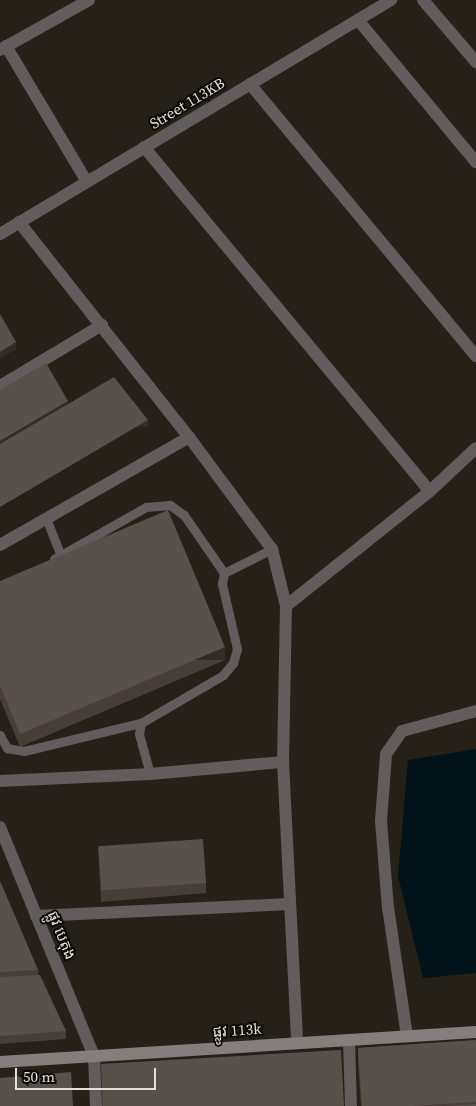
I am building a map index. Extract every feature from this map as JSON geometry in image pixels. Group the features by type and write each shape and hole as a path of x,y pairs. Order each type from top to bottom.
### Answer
{"street":[{"path":"87,182 3,48 89,0"},
{"name":"Street 113KB","path":"0,234 391,0"},
{"path":"426,1 476,62"},
{"path":"358,20 476,162"},
{"path":"250,84 476,356"},
{"path":"144,147 430,490"},
{"path":"19,222 189,437 272,549 286,606 283,762 297,1043"},
{"path":"0,386 102,325"},
{"path":"0,544 189,437"},
{"path":"286,606 430,490 476,448"},
{"path":"408,1036 388,908 380,821 386,754 402,731 476,711"},
{"path":"0,781 150,774 283,762"},
{"name":"ផ្លូវ បេតុង","path":"0,827 94,1056"},
{"path":"36,916 290,904"},
{"name":"ផ្លូវ 113k","path":"0,1062 476,1032"},
{"path":"349,1040 351,1106"},
{"path":"94,1056 96,1106"}],"lane":[{"path":"0,735 7,748 24,751 141,723 223,674 232,663 237,649 222,584 224,573 184,515 170,505 146,507 62,556 44,563"},
{"path":"46,518 62,556"},
{"path":"224,573 272,549"},
{"path":"141,723 139,734 150,774"}],"shaded area":[{"path":"476,749 476,973 423,978 398,876 408,760"}],"building":[{"path":"0,314 16,342 0,352"},
{"path":"46,363 68,401 0,441 0,390"},
{"path":"114,377 148,420 0,507 0,444"},
{"path":"168,510 225,647 20,734 0,686 0,581"},
{"path":"203,839 206,883 101,890 98,846"},
{"path":"0,881 38,970 0,972"},
{"path":"40,975 66,1031 0,1036 0,977"},
{"path":"476,1040 476,1102 413,1106 362,1106 358,1048"},
{"path":"341,1050 344,1106 103,1106 101,1064"},
{"path":"71,1072 73,1106 0,1106 0,1078"},
{"path":"476,1104 476,1106 445,1106"}]}
